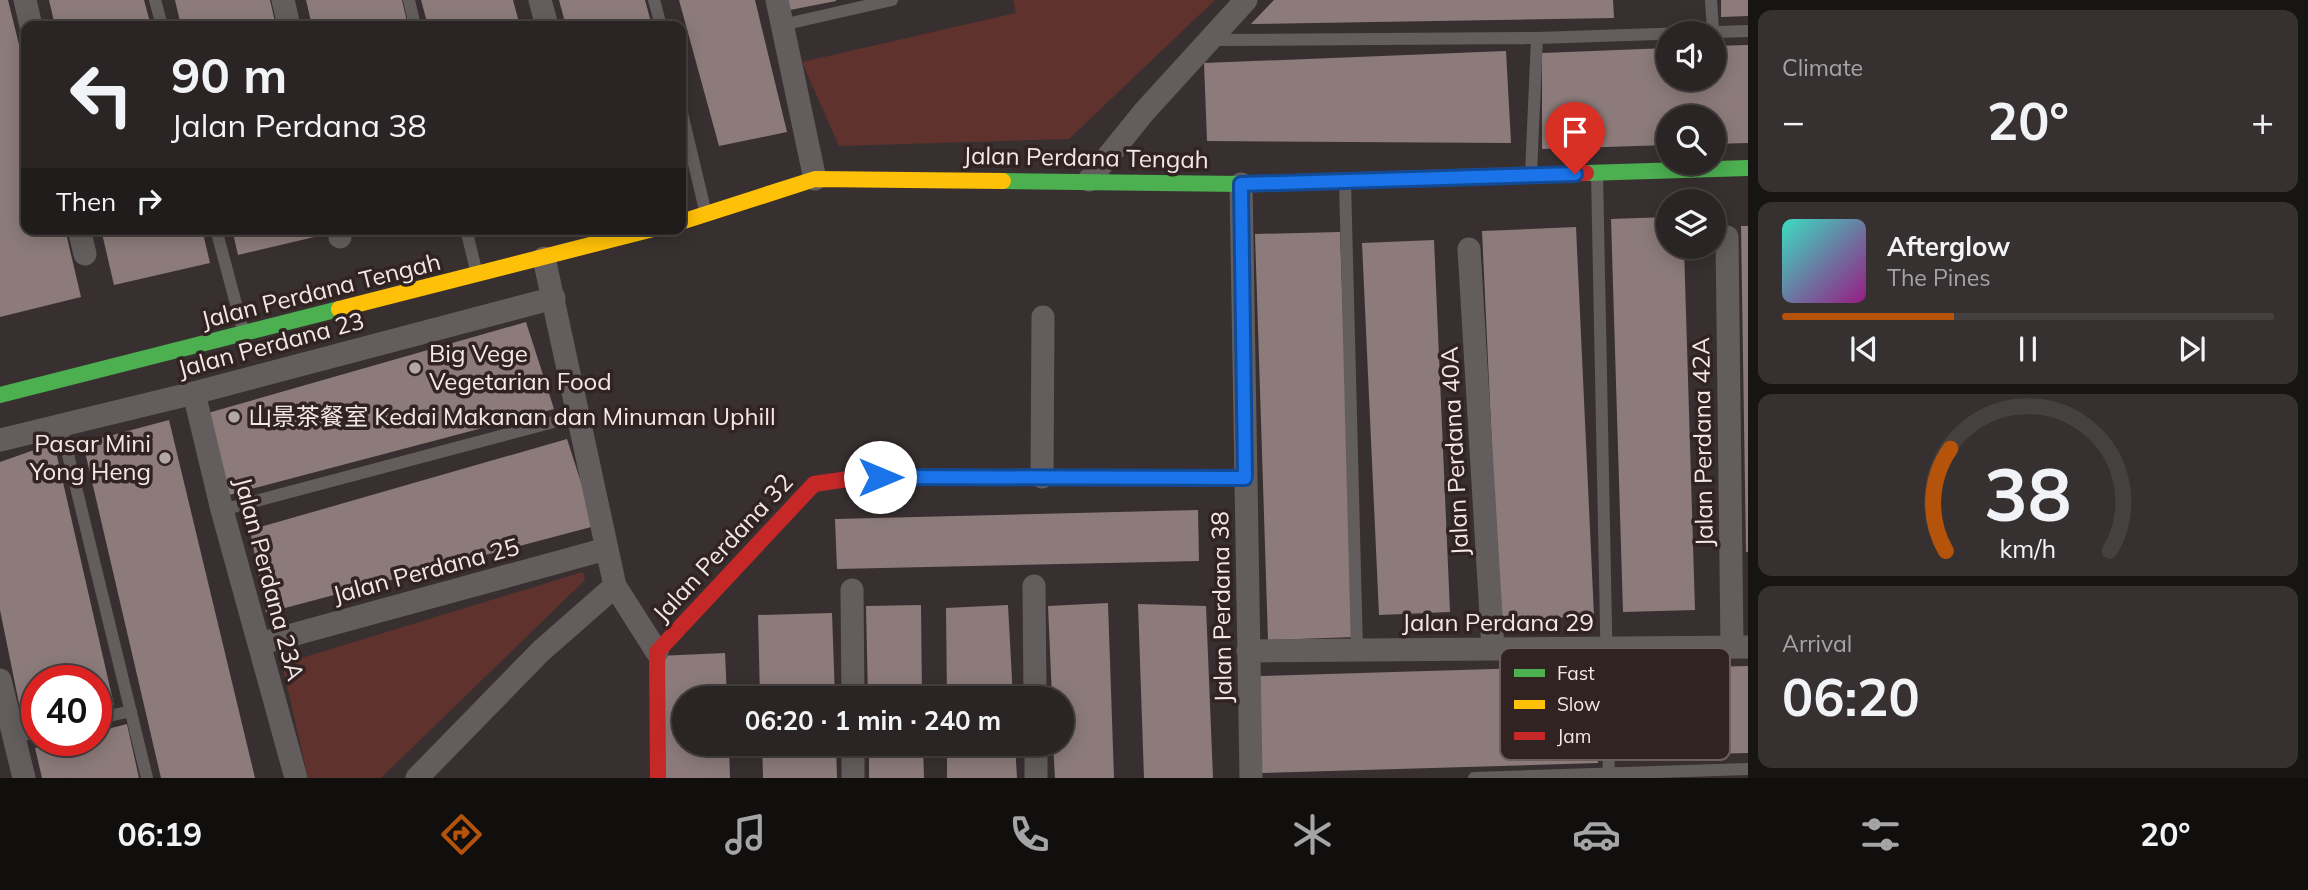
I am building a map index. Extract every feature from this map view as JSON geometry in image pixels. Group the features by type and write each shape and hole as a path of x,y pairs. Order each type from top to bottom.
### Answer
{"street":[{"path":"25,0 30,21"},
{"path":"283,0 288,21"},
{"path":"540,0 546,21"},
{"path":"777,0 815,179"},
{"path":"1089,180 1144,112 1212,40 1245,0"},
{"name":"Jalan Perdana Tengah","path":"686,221 815,179 1089,180 1241,184 1748,168"},
{"name":"Jalan Perdana 38","path":"1241,184 1251,778"},
{"path":"80,235 85,254"},
{"name":"Jalan Perdana Tengah","path":"0,395 630,235"},
{"name":"Jalan Perdana 42A","path":"1727,237 1740,647"},
{"name":"Jalan Perdana 40A","path":"1469,249 1493,649"},
{"path":"544,258 615,586 657,652"},
{"name":"Jalan Perdana 23","path":"0,440 194,393 554,298"},
{"path":"1042,477 1043,317"},
{"name":"Jalan Perdana 23A","path":"194,393 222,510 296,778"},
{"name":"Jalan Perdana 32","path":"658,778 657,652 814,484 854,477 1245,478"},
{"name":"Jalan Perdana 25","path":"259,644 606,549"},
{"path":"417,778 541,652 615,586"},
{"path":"1034,586 1035,686"},
{"path":"852,590 853,686"},
{"name":"Jalan Perdana 29","path":"1606,648 1740,647"},
{"name":"Jalan Perdana 29","path":"1248,651 1500,649"},
{"path":"0,680 24,778"},
{"path":"853,756 853,778"},
{"path":"1036,756 1036,778"}],"lane":[{"path":"155,0 161,21"},
{"path":"409,0 414,21"},
{"path":"654,0 660,21"},
{"path":"782,25 891,0"},
{"path":"1711,0 1712,21"},
{"path":"1726,30 1748,31"},
{"path":"1212,40 1537,38 1656,33"},
{"path":"1531,175 1537,38"},
{"path":"686,129 707,215"},
{"path":"1597,173 1606,648"},
{"path":"1345,182 1357,650"},
{"path":"218,235 244,334"},
{"path":"467,235 477,274"},
{"path":"222,510 580,415"},
{"path":"61,426 146,778"},
{"path":"112,715 131,710"},
{"path":"14,737 21,735"},
{"path":"1474,778 1609,776 1748,769"}],"shaded area":[{"path":"1013,0 1215,0 1069,139 839,146 802,62 1016,13"},
{"path":"583,572 585,580 381,778 308,778 282,664"}],"building":[{"path":"0,0 8,0 21,53 21,235 66,235 81,297 0,317"},
{"path":"49,0 144,0 150,21 54,21"},
{"path":"175,0 270,0 275,21 180,21"},
{"path":"306,0 402,0 407,21 311,21"},
{"path":"421,0 513,0 519,21 427,21"},
{"path":"559,0 645,0 651,21 565,21"},
{"path":"679,0 755,0 787,132 719,146"},
{"path":"787,0 836,0 836,1 790,10"},
{"path":"1274,0 1613,0 1614,18 1251,24"},
{"path":"1721,0 1748,0 1748,16 1721,17"},
{"path":"1748,45 1748,143 1726,144 1726,105 1656,105 1656,145 1542,149 1542,53 1656,48 1656,91 1726,91 1726,46"},
{"path":"1506,51 1511,143 1207,141 1204,63"},
{"path":"1656,217 1656,259 1684,259 1695,610 1623,612 1611,219"},
{"path":"1741,226 1748,226 1748,552 1746,552"},
{"path":"1576,227 1594,616 1500,620 1482,231"},
{"path":"1340,232 1354,637 1268,640 1255,234"},
{"path":"102,235 203,235 210,263 114,285"},
{"path":"233,235 323,235 238,255"},
{"path":"1434,240 1450,612 1379,615 1362,243"},
{"path":"526,322 554,409 225,496 208,413"},
{"path":"169,420 255,778 161,778 83,443"},
{"path":"567,439 595,526 266,613 250,530"},
{"path":"54,443 105,665 21,665 21,713 0,610 0,462"},
{"path":"1198,510 1199,561 837,569 835,519"},
{"path":"1108,603 1114,778 1055,778 1054,756 1074,756 1074,686 1051,686 1048,606"},
{"path":"1138,604 1206,606 1213,778 1144,778"},
{"path":"921,605 922,686 868,686 866,606"},
{"path":"1008,605 1012,686 947,686 946,608"},
{"path":"832,613 835,686 760,686 758,615"},
{"path":"725,653 726,686 672,686 672,756 729,756 730,778 663,778 658,656"},
{"path":"1730,666 1748,666 1748,753 1730,753"},
{"path":"1500,669 1500,760 1598,760 1598,763 1262,773 1260,676"},
{"path":"127,724 139,778 42,778 37,756 112,756 112,728"},
{"path":"762,756 836,756 837,778 763,778"},
{"path":"869,756 923,756 924,778 869,778"},
{"path":"947,756 1016,756 1017,778 947,778"}],"traffic: fast":[{"path":"1586,173 1748,168"},
{"path":"1003,181 1241,184 1359,180"},
{"path":"0,395 339,309"}],"traffic: slow":[{"path":"686,220 815,179 1003,181"},
{"path":"339,309 629,235"},
{"path":"862,477 1246,478"}],"traffic: jam":[{"path":"1359,180 1586,173"},
{"path":"658,778 657,652 814,484 862,477"}],"place":[{"name":"Big Vege Vegetarian Food","path":"415,368"},
{"name":"山景茶餐室 Kedai Makanan dan Minuman Uphill","path":"234,417"},
{"name":"Pasar Mini Yong Heng","path":"165,458"}],"route":[{"path":"880,477 1245,478 1241,184 1575,174"}]}
